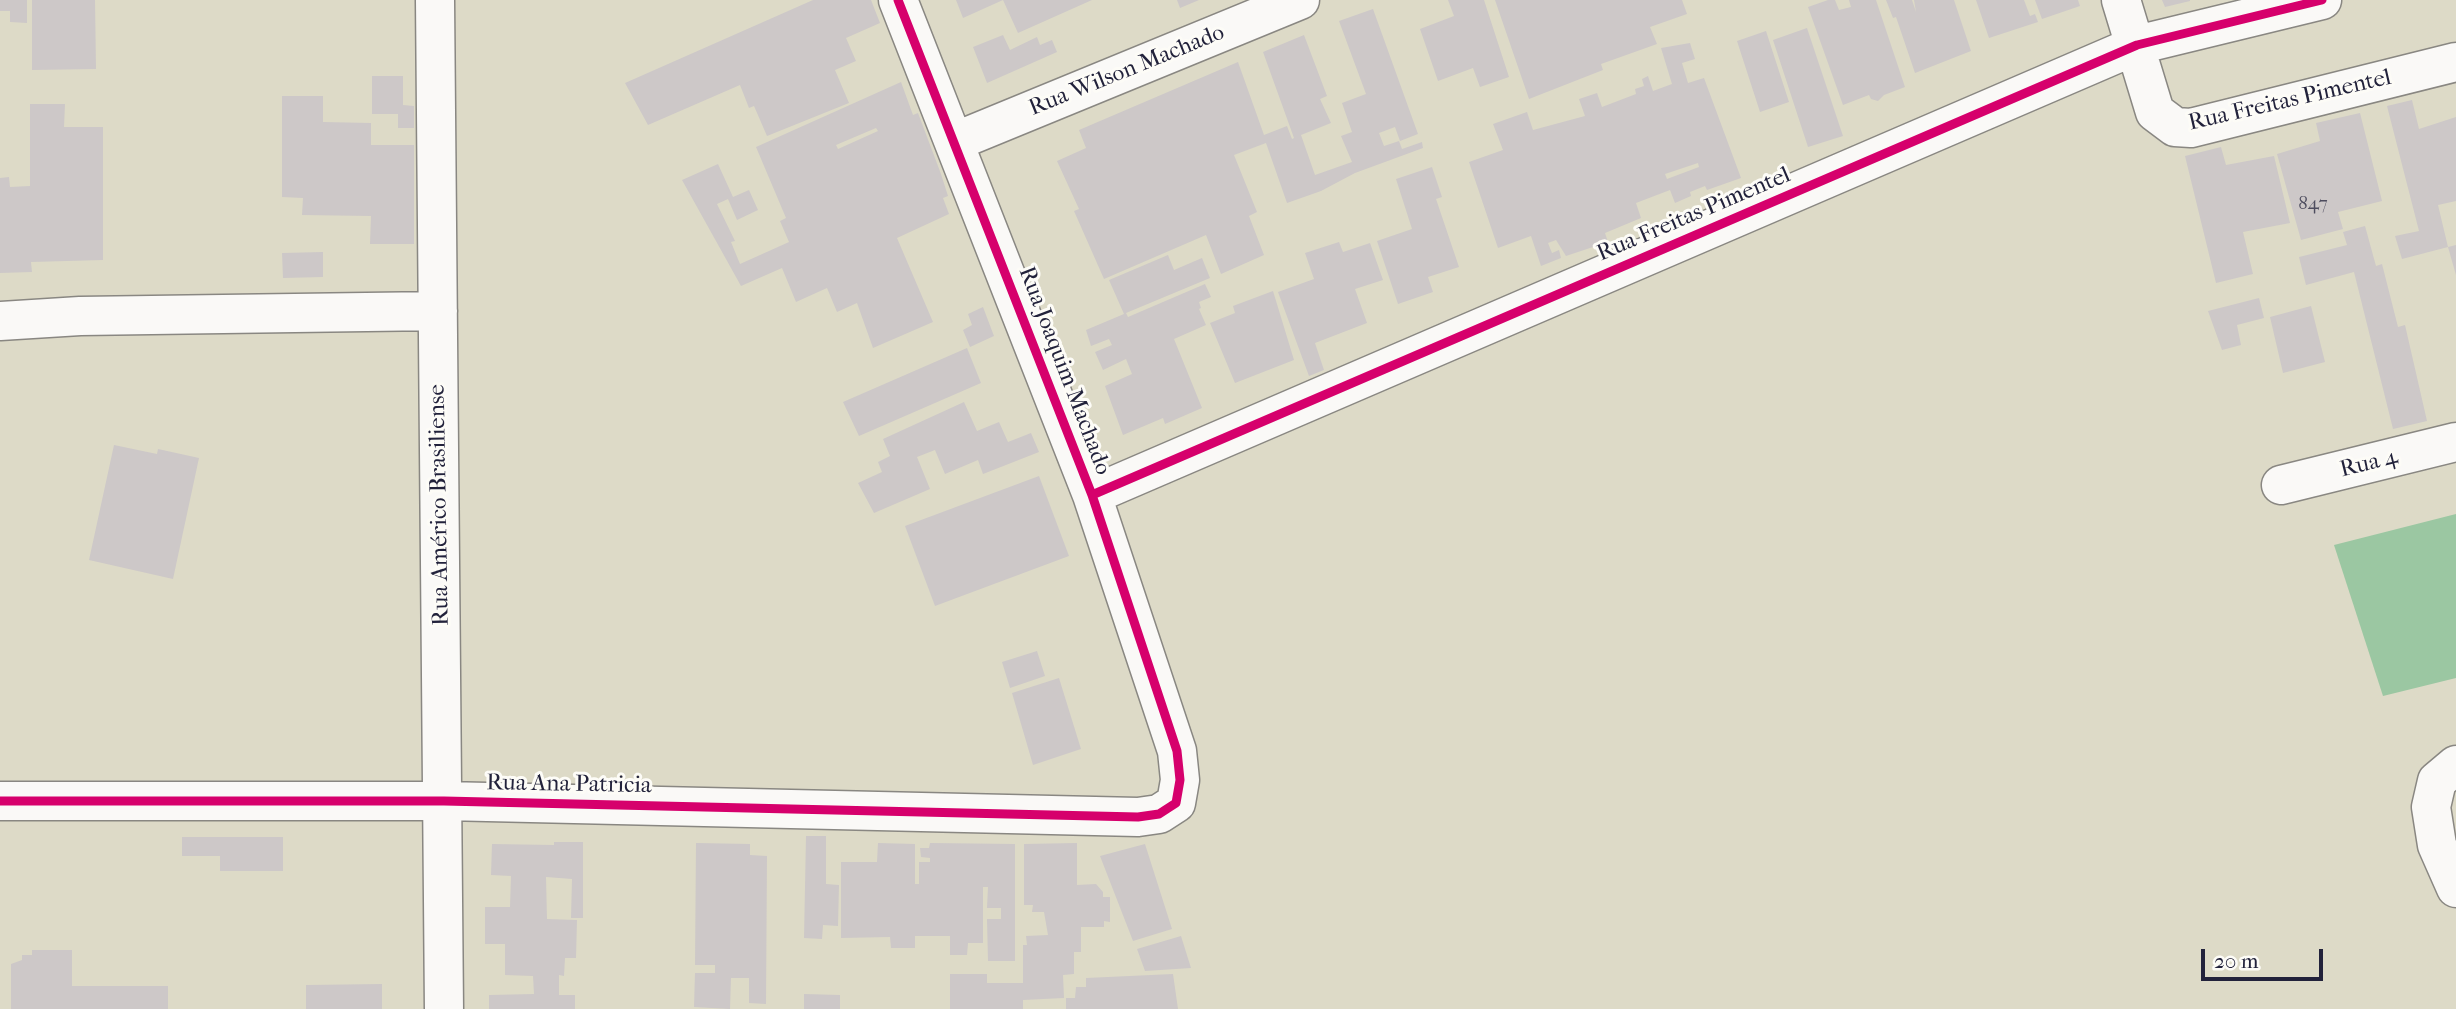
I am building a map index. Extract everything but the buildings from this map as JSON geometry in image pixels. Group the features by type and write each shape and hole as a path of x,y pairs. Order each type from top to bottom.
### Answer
{"street":[{"name":"Rua Américo Brasiliense","path":"435,0 444,1009"},
{"name":"Rua Joaquim Machado","path":"898,0 1091,495 1177,751 1180,780 1176,803 1159,814 1138,817"},
{"name":"Rua Wilson Machado","path":"954,142 1300,0"},
{"path":"2121,0 2137,45"},
{"name":"Rua Freitas Pimentel","path":"1091,495 2137,45 2322,0"},
{"name":"Rua Freitas Pimentel","path":"2137,45 2155,112 2175,127 2191,128 2456,62"},
{"path":"0,321 80,316 438,311"},
{"name":"Rua 4","path":"2281,485 2456,442"},
{"path":"2456,765 2437,781 2431,807 2437,845 2456,888"},
{"name":"Rua Ana Patricia","path":"0,801 444,801 1138,817"}],"green space":[{"path":"2456,514 2456,678 2383,696 2334,545"}],"cycle path":[{"path":"0,801 444,801 1138,817 1159,814 1176,803 1180,780 1177,751 1092,495 898,0"},
{"path":"1092,495 2137,45 2322,0"}]}
